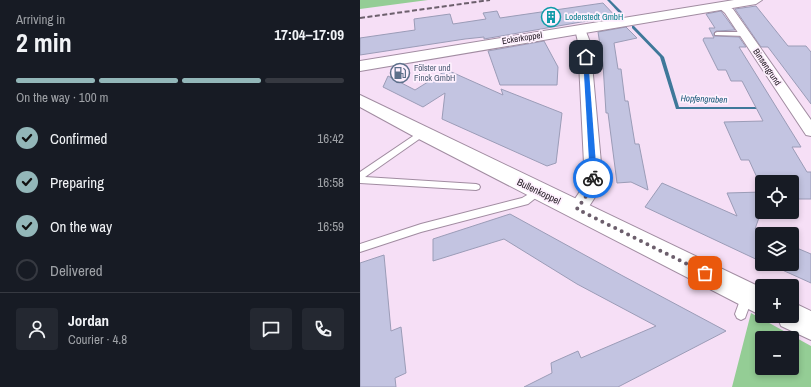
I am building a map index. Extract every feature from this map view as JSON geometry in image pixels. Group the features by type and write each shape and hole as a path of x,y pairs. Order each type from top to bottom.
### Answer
{"street":[{"name":"Eckerkoppel","path":"360,66 756,0"},
{"name":"Binsengrund","path":"722,6 729,11 811,130"},
{"path":"577,209 594,185 584,42 580,29"},
{"name":"Bullenkoppel","path":"360,100 422,133 577,209 750,303"},
{"path":"799,320 811,326"}],"lane":[{"path":"717,34 745,34"},
{"path":"360,176 422,133"},
{"path":"360,180 476,187"},
{"path":"360,248 421,228 525,201 539,191"}],"green space":[{"path":"360,0 428,0 360,9"},
{"path":"751,313 755,315 755,323 769,323 784,331 755,331 755,375 799,375 799,339 811,346 811,387 732,387"}],"building":[{"path":"603,3 617,18 581,22 484,39 484,37 465,39 360,55 360,38 415,30 414,19 450,14 453,24 486,19 483,13 497,11 500,18"},
{"path":"756,6 788,46 806,46 811,52 811,104 768,47 761,47 735,9"},
{"path":"721,11 735,30 716,31 714,36 739,37 746,47 739,47 801,147 792,147 807,172 811,172 811,199 799,199 799,175 756,175 749,160 741,160 724,122 763,121 742,81 731,81 726,70 718,70 703,40 704,38 714,38 709,28 715,28 706,14"},
{"path":"626,27 637,38 614,43 618,69 621,69 625,101 628,101 635,144 639,144 648,190 631,182 617,183 608,113 606,113 603,64 598,32"},
{"path":"544,41 558,67 557,85 500,85 488,51"},
{"path":"447,70 503,95 501,89 562,113 556,163 547,166 442,119 445,93 423,107 383,87 388,76 415,90"},
{"path":"662,183 737,216 727,193 755,192 755,219 758,219 755,227 755,259 645,207"},
{"path":"510,214 726,331 618,387 524,387 552,373 551,363 578,351 581,358 656,326 577,284 504,239 433,261 433,239"},
{"path":"799,249 811,254 811,283 784,271 799,271"},
{"path":"384,255 391,331 401,327 406,373 395,378 396,387 360,387 360,263"}],"waterway":[{"name":"Hopfengraben","path":"608,0 622,14"},
{"name":"Hopfengraben","path":"633,27 662,57 677,108 762,108"}],"railway":[{"path":"360,18 490,0"}],"way so far":[{"path":"593,178 594,185 577,209 705,273"}],"place":[{"name":"Loderstedt GmbH","path":"551,17"},
{"name":"Fölster und Finck GmbH","path":"400,73"}],"route":[{"path":"586,57 593,178"}]}
